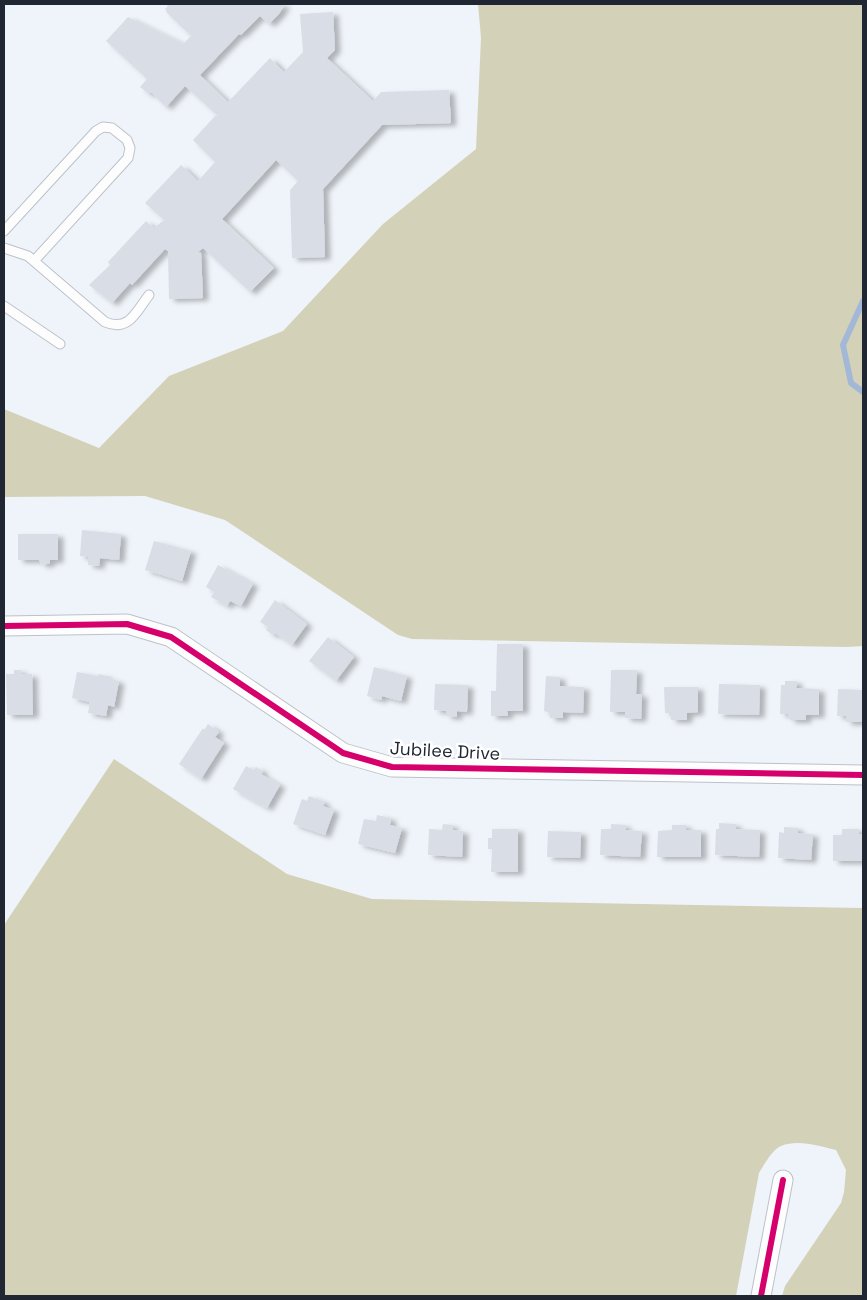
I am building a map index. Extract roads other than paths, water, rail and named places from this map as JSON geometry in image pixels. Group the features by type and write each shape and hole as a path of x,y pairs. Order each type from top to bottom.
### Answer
{"street":[{"name":"Jubilee Drive","path":"4,626 127,624 171,638 343,753 392,767 863,775"},
{"path":"761,1296 783,1180"}],"lane":[{"path":"4,231 96,131 103,127 112,128 128,140 130,148 128,158 34,261"},
{"path":"4,248 28,256 105,322 113,326 123,325 129,321 149,295"},
{"path":"4,306 60,344"}],"waterway":[{"path":"863,301 843,345 851,383 863,392"}]}
